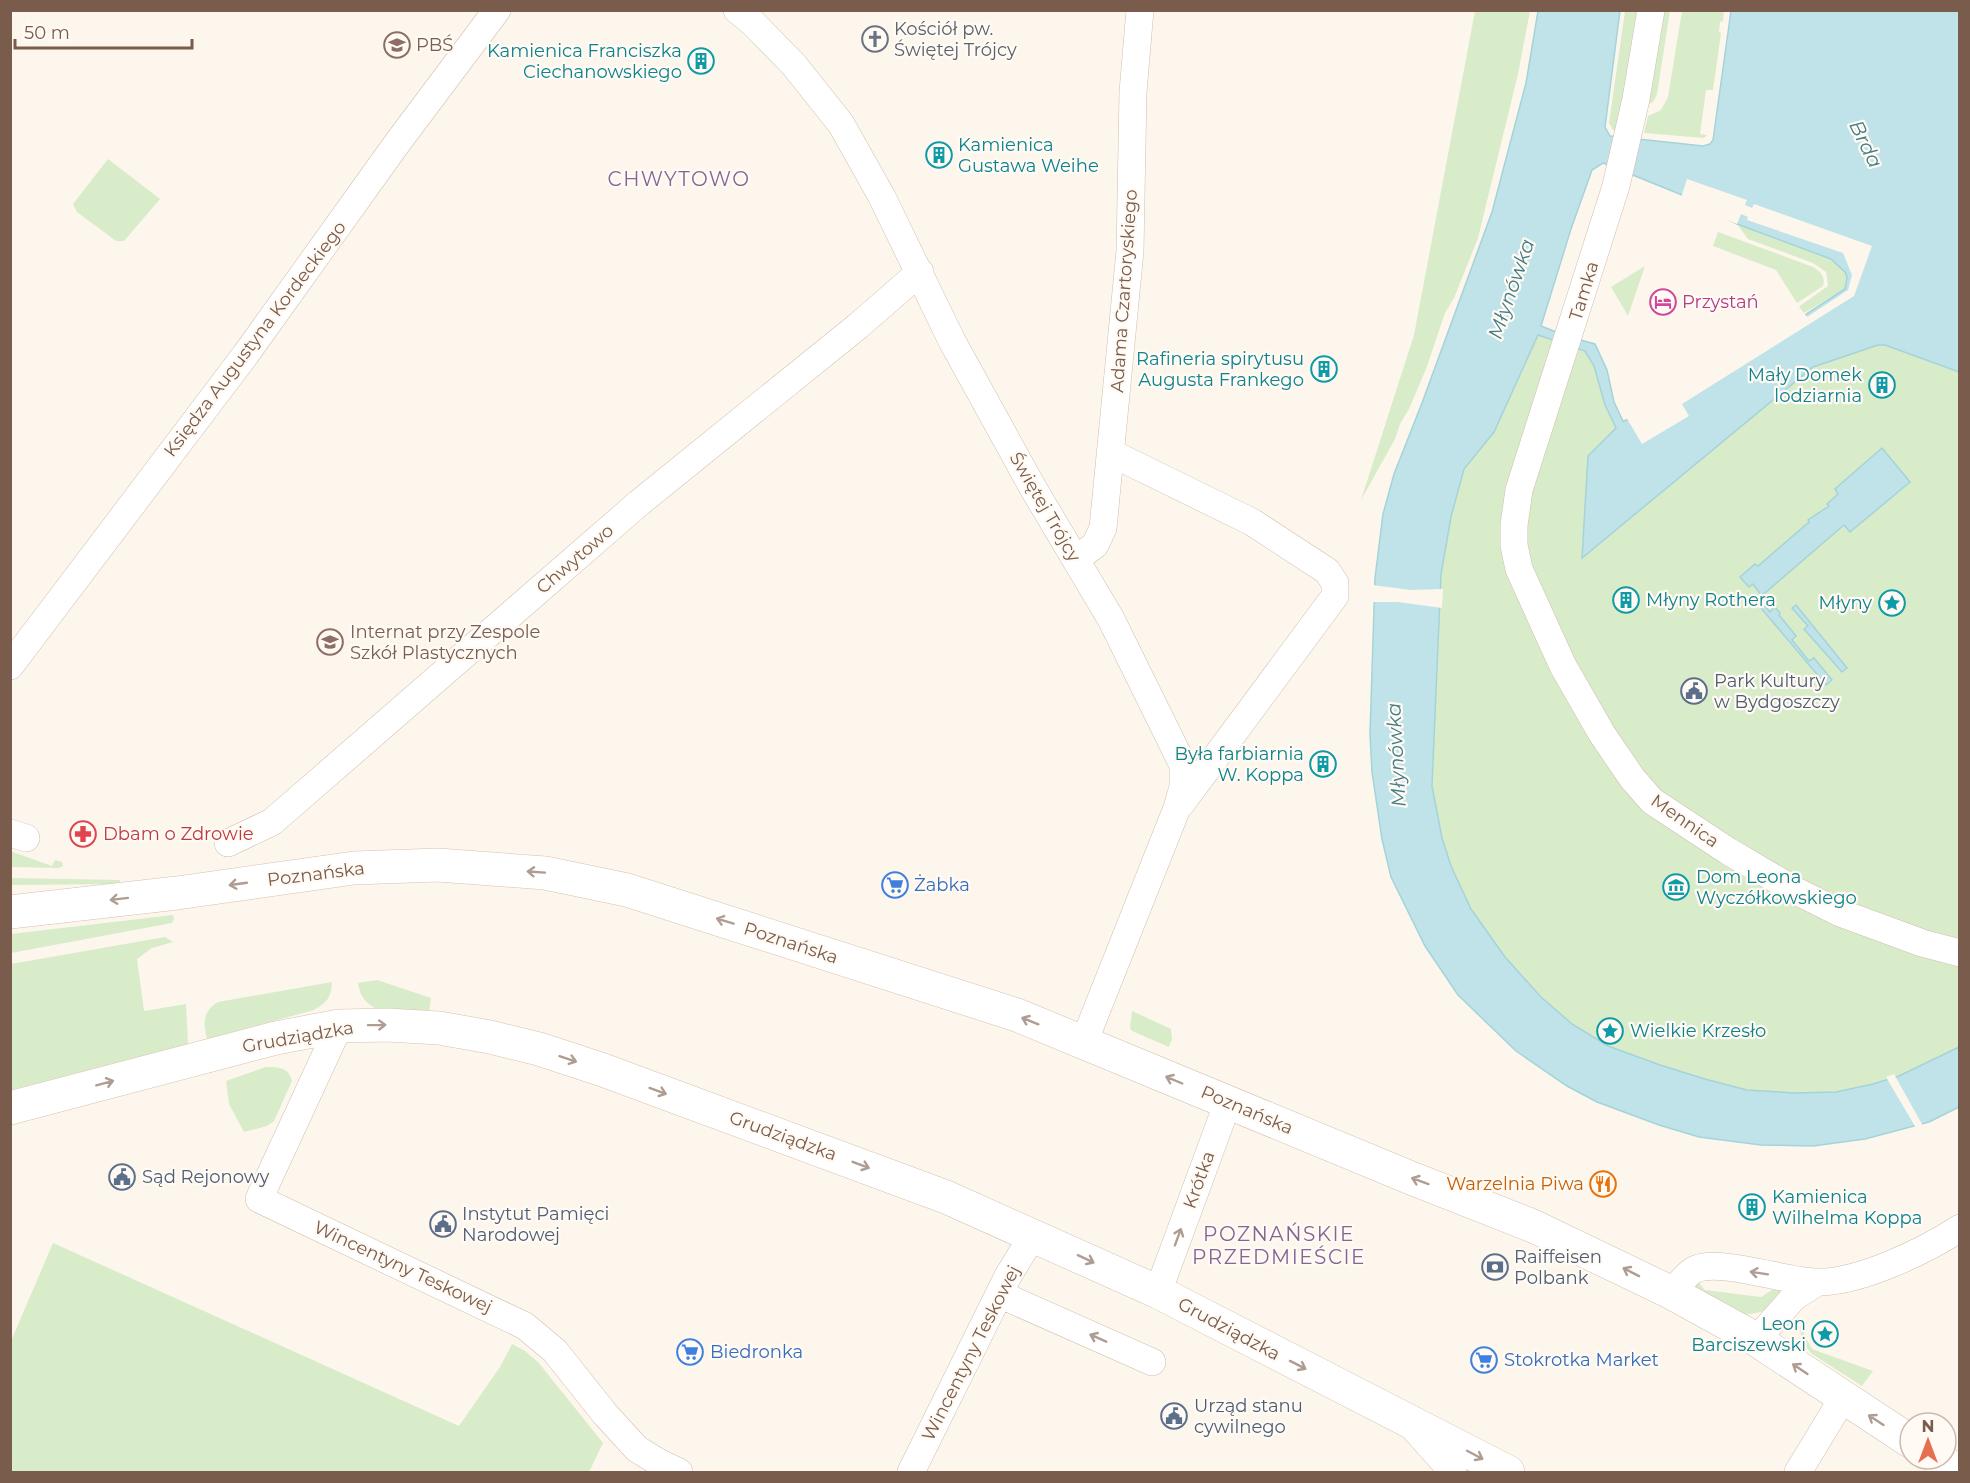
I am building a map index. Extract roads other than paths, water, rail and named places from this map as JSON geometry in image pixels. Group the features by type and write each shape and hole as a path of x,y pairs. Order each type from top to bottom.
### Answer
{"main road":[{"name":"Poznańska","path":"10,912 177,893 354,868 438,865 545,873 627,890 1017,1016 1533,1226 1672,1293 1756,1340 1898,1433"},
{"name":"Grudziądzka","path":"10,1108 255,1043 339,1026 387,1025 439,1028 490,1037 539,1049 614,1074 946,1197 1158,1292 1508,1473"}],"street":[{"name":"Księdza Augustyna Kordeckiego","path":"10,666 259,335 496,10"},
{"name":"Świętej Trójcy","path":"737,10 794,65 841,124 882,197 952,341 1033,488 1111,619 1183,765 1183,787 1177,808 1084,1042"},
{"name":"Adama Czartoryskiego","path":"1076,559 1095,545 1103,528 1130,251 1133,92 1140,10"},
{"name":"Tamka","path":"1519,569 1514,545 1514,525 1519,490 1616,186 1630,132 1651,10"},
{"name":"Chwytowo","path":"228,843 272,822 639,503 858,326 920,272"},
{"path":"1111,453 1252,522 1327,571 1335,584 1335,596 1177,808"},
{"name":"Mennica","path":"1519,569 1563,666 1608,743 1632,778 1652,801 1728,851 1796,891 1838,912 1922,943 1959,953"},
{"name":"Wincentyny Teskowej","path":"339,1026 259,1199 525,1326 555,1351 605,1414 637,1449 679,1473"},
{"name":"Krótka","path":"1158,1292 1228,1102"},
{"path":"1672,1293 1694,1270 1712,1265 1816,1283 1861,1274 1931,1246 1959,1228"},
{"name":"Wincentyny Teskowej","path":"911,1473 1008,1276 1033,1235"},
{"path":"1756,1340 1794,1297 1816,1283"},
{"path":"999,1294 1152,1362"},
{"path":"1798,1473 1843,1398"},
{"path":"1405,1419 1453,1473"}],"water":[{"path":"1538,11 1620,11 1605,127 1610,136 1703,146 1710,144 1713,140 1731,11 1959,11 1959,372 1885,345 1878,345 1813,367 1582,558 1588,456 1616,428 1605,405 1594,366 1585,351 1538,335 1494,432 1464,469 1451,517 1441,574 1432,786 1442,838 1451,866 1471,909 1505,957 1541,997 1572,1024 1608,1046 1705,1079 1747,1090 1794,1093 1836,1092 1873,1084 1899,1076 1959,1047 1959,1107 1929,1122 1865,1139 1813,1146 1761,1145 1699,1137 1597,1102 1567,1086 1516,1051 1458,995 1425,946 1391,877 1382,839 1372,772 1370,734 1375,578 1383,514 1394,474 1492,212 1526,83","holes":["1603,163 1682,195 1737,224 1831,259 1845,272 1847,277 1845,289 1731,363 1633,418 1623,421 1614,402 1607,370 1595,344 1541,326 1592,170"]},
{"path":"1882,448 1910,482 1850,532 1844,525 1765,593 1761,595 1753,584 1749,587 1740,577 1755,564 1758,566 1809,522 1808,520 1829,506 1827,504 1838,494 1835,489"},
{"path":"1764,605 1770,612 1775,607 1796,636 1792,640 1809,661 1814,658 1832,680 1826,685 1761,608"},
{"path":"1796,605 1847,668 1842,672 1804,629 1808,626 1792,608"}],"place":[{"name":"Kościół pw. Świętej Trójcy","path":"875,39"},
{"name":"PBŚ","path":"397,45"},
{"name":"Kamienica Franciszka Ciechanowskiego","path":"701,61"},
{"name":"Kamienica Gustawa Weihe","path":"939,155"},
{"name":"Przystań","path":"1663,302"},
{"name":"Rafineria spirytusu Augusta Frankego","path":"1324,369"},
{"name":"Mały Domek lodziarnia","path":"1882,385"},
{"name":"Młyny Rothera","path":"1626,600"},
{"name":"Młyny","path":"1892,603"},
{"name":"Internat przy Zespole Szkół Plastycznych","path":"330,642"},
{"name":"Park Kultury w Bydgoszczy","path":"1694,691"},
{"name":"Była farbiarnia W. Koppa","path":"1323,764"},
{"name":"Dbam o Zdrowie","path":"83,834"},
{"name":"Żabka","path":"895,885"},
{"name":"Dom Leona Wyczółkowskiego","path":"1676,887"},
{"name":"Wielkie Krzesło","path":"1610,1031"},
{"name":"Sąd Rejonowy","path":"122,1177"},
{"name":"Warzelnia Piwa","path":"1603,1184"},
{"name":"Kamienica Wilhelma Koppa","path":"1752,1207"},
{"name":"Instytut Pamięci Narodowej","path":"443,1224"},
{"name":"Raiffeisen Polbank","path":"1495,1267"},
{"name":"Leon Barciszewski","path":"1825,1334"},
{"name":"Biedronka","path":"690,1352"},
{"name":"Stokrotka Market","path":"1484,1360"},
{"name":"Urząd stanu cywilnego","path":"1174,1416"}],"district":[{"name":"CHWYTOWO","path":"679,179"},
{"name":"POZNAŃSKIE PRZEDMIEŚCIE","path":"1279,1246"}],"water label":[{"name":"Brda","path":"1866,144"},
{"name":"Młynówka","path":"1511,289"},
{"name":"Młynówka","path":"1396,755"}]}
